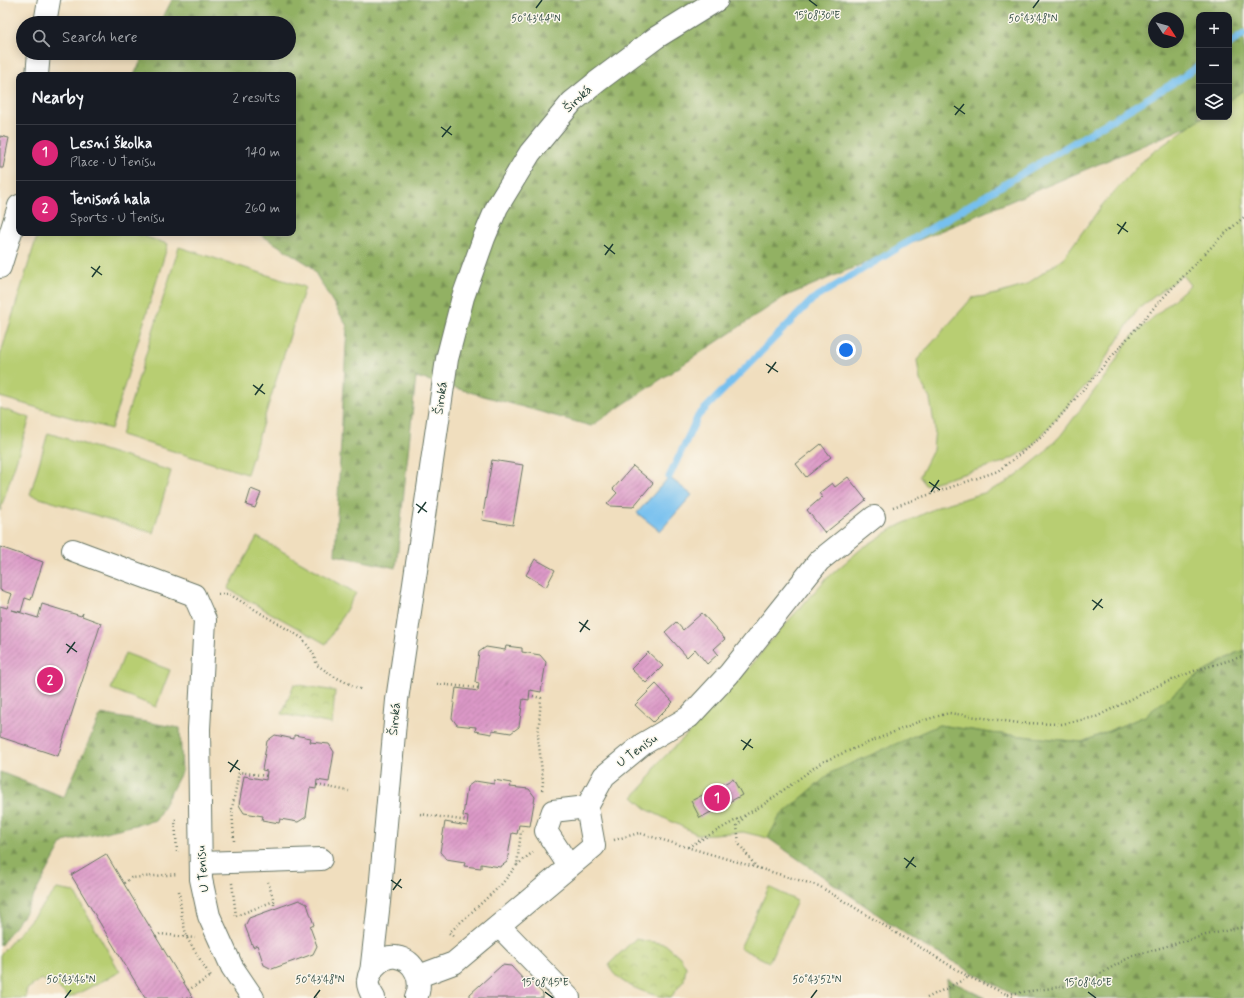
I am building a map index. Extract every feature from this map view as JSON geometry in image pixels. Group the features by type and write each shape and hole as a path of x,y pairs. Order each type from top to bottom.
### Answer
{"street":[{"path":"46,16 49,0"},
{"name":"Široká","path":"367,990 379,902 397,700 447,359 463,297 484,238 497,207 523,165 551,126 572,102 598,80 657,37 717,0"},
{"path":"36,72 38,60"},
{"path":"0,267 16,216"},
{"name":"U Tenisu","path":"587,807 604,776 643,744 689,716 729,674 819,561 874,517"},
{"path":"73,550 194,595"},
{"name":"U Tenisu","path":"194,595 205,620 199,729 202,879 209,916 232,967 253,998"},
{"path":"419,976 454,963 594,846 587,807 552,811 546,831 570,866"},
{"path":"201,863 321,859"},
{"name":"Široká","path":"367,990 381,960 396,957 379,902"},
{"path":"499,926 569,998"},
{"path":"396,957 403,960 419,976 420,987 416,998"}],"path":[{"path":"874,517 898,504 998,471 1044,435 1158,303 1219,239 1244,217"},
{"path":"194,595 229,594 302,638 312,653 317,665 335,677 362,690"},
{"path":"688,848 763,805 822,762 918,722 949,713 1019,723 1062,724 1096,717 1155,686 1194,671 1244,656"},
{"path":"437,684 479,688"},
{"path":"529,695 541,698 538,736 543,781 542,795"},
{"path":"316,785 349,791"},
{"path":"420,814 468,821"},
{"path":"747,814 737,826 739,844 758,868"},
{"path":"517,865 519,831 529,832"},
{"path":"594,846 639,833 819,886 969,977 1015,998"},
{"path":"457,940 449,933 501,885 517,865 534,850"},
{"path":"124,883 131,878 178,874"},
{"path":"267,878 274,901 274,909"},
{"path":"236,916 274,901"},
{"path":"1008,994 1082,984 1132,956 1206,935 1244,927"},
{"path":"156,937 160,934 187,938"},
{"path":"188,990 210,977"},
{"path":"927,998 969,977"}],"green space":[{"path":"172,0 1244,0 1244,90 1232,98 1232,12 1196,12 1196,120 1198,120 1191,125 784,297 591,426 416,377 396,568 335,555 347,326 311,266 263,236 296,236 296,72 136,72 142,60 296,60 296,16 164,16"},
{"path":"1244,90 1244,651 1237,652 1189,681 1145,716 1082,742 991,733 939,725 890,747 780,816 768,838 743,832 699,835 648,810 633,797 647,782 657,764 694,728 750,667 773,638 825,580 861,549 894,528 942,505 984,493 1006,483 1025,469 1043,454 1061,435 1110,370 1129,339 1190,285 1182,275 1138,309 1094,376 1029,449 1004,462 925,485 920,476 933,450 935,429 930,399 920,380 917,360 972,298 997,294 1024,286 1064,257 1103,204 1145,158 1198,120 1232,120 1232,96"},
{"path":"37,236 143,236 168,244 111,429 0,397 0,356"},
{"path":"179,247 305,287 247,474 121,435"},
{"path":"0,408 30,418 0,511"},
{"path":"48,433 171,471 153,533 30,495"},
{"path":"257,537 356,593 326,644 228,589"},
{"path":"1244,651 1244,998 1019,998 917,942 768,838 780,816 832,772 939,725 991,733 1082,742 1145,716 1189,681 1238,652"},
{"path":"125,653 170,670 156,707 111,689"},
{"path":"294,684 335,691 332,724 282,714"},
{"path":"101,714 180,728 182,771 156,820 63,842 24,914 0,946 0,772 64,797"},
{"path":"769,887 797,901 769,962 740,948"},
{"path":"57,889 74,892 120,972 69,998 57,986 41,979 26,990 26,998 0,998 0,955"},
{"path":"635,939 665,944 680,957 686,967 684,980 671,997 654,995 634,988 617,977 612,971 609,964"},
{"path":"947,979 986,998 949,998"}],"water":[{"path":"669,477 692,495 660,531 637,513"}],"building":[{"path":"0,136 9,138 3,168 0,168"},
{"path":"821,444 831,457 806,477 796,464"},
{"path":"492,460 523,465 513,525 482,520"},
{"path":"633,466 653,483 633,507 610,506 607,504 617,493 613,489"},
{"path":"848,477 866,500 825,533 807,510 822,497 819,493 832,483 835,487"},
{"path":"251,489 261,493 255,508 246,505"},
{"path":"0,547 43,562 31,600 25,598 21,612 12,610 38,618 42,604 81,616 83,613 82,616 101,623 58,756 0,737 0,606 7,608 12,594 0,590"},
{"path":"535,559 555,570 546,587 526,575"},
{"path":"702,613 725,639 714,649 718,654 707,664 695,649 687,657 665,632 676,622 683,630"},
{"path":"506,646 522,648 522,652 540,655 546,662 541,692 530,690 529,700 523,699 519,727 511,733 492,730 492,734 475,731 476,727 457,725 452,718 456,688 478,691 479,683 475,682 479,652 486,647 505,650"},
{"path":"648,652 663,666 646,683 631,669"},
{"path":"656,684 673,702 653,722 635,705"},
{"path":"275,735 294,739 294,735 311,738 310,742 329,744 334,752 329,782 317,780 316,789 310,788 306,817 298,822 280,819 279,823 262,820 263,816 244,813 239,805 244,776 266,780 267,771 262,770 267,741"},
{"path":"733,779 742,795 700,818 691,801"},
{"path":"494,780 511,783 510,787 529,789 535,797 530,826 519,825 517,834 512,833 507,862 500,867 481,864 481,868 464,866 465,862 446,859 440,852 445,822 467,826 468,817 463,816 467,787 475,781 494,784"},
{"path":"106,854 193,998 145,998 71,875"},
{"path":"299,900 307,904 314,925 310,927 317,946 313,954 272,969 264,965 257,945 253,947 245,926 249,918"},
{"path":"502,965 511,966 525,981 528,978 543,994 543,998 470,998 470,994"}],"waterway":[{"path":"1232,42 1244,34"},
{"path":"669,477 698,416 813,299 1180,79 1196,67"}],"place":[{"name":"Tenisová hala","path":"50,680"},
{"name":"Lesní školka","path":"717,798"}]}
